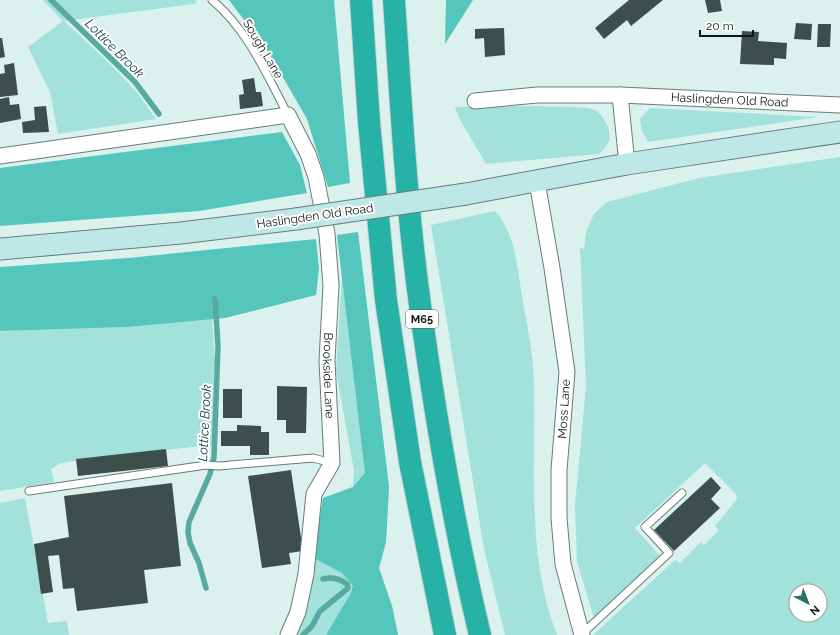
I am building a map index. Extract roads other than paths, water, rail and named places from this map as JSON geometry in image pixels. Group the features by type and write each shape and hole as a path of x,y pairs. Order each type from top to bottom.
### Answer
{"highway":[{"name":"M65","path":"361,0 369,122 386,300 410,462 445,635"},
{"name":"M65","path":"394,0 405,166 420,304 446,466 480,635"}],"main road":[{"name":"Haslingden Old Road","path":"0,249 174,234 296,219 466,194 537,182 627,164 840,132"}],"street":[{"path":"620,95 627,164"},
{"name":"Haslingden Old Road","path":"475,101 537,96 620,95 840,105"},
{"path":"0,156 288,115"},
{"name":"Brookside Lane","path":"288,115 308,154 316,177 327,234 332,285 327,361 332,463"},
{"name":"Moss Lane","path":"537,182 552,268 567,372 559,470 559,518 563,557 571,598 582,634"},
{"path":"288,635 298,612 306,574 314,494 332,463"}],"lane":[{"name":"Sough Lane","path":"212,0 228,13 261,64 288,115"},
{"path":"29,491 206,465 219,466 313,458 332,463"},
{"path":"582,634 669,553 645,527 682,492"}],"waterway":[{"name":"Lottice Brook","path":"51,0 135,82 159,114"},
{"name":"Lottice Brook","path":"206,588 199,563 190,543 188,532 189,522 210,474 214,457 218,346 215,299"},
{"name":"Lottice Brook","path":"303,635 312,626 320,611 348,588 347,584 341,580 332,578 323,579"}]}
